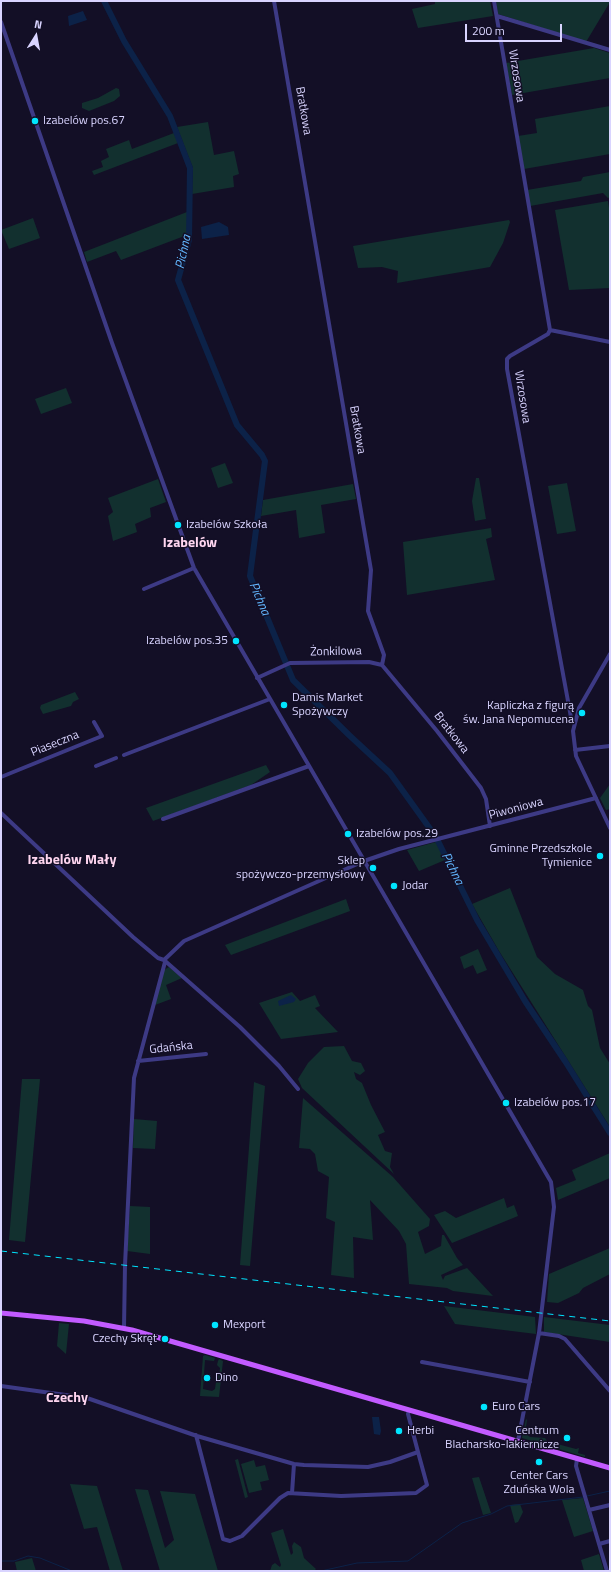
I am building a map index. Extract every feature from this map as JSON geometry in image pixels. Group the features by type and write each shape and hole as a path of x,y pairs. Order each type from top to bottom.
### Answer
{"main road":[{"path":"1,1313 84,1321 124,1328 610,1468"}],"street":[{"name":"Bratkowa","path":"274,1 371,570 372,580 368,611 384,655 382,665 437,731 481,788 486,799 490,826"},
{"name":"Wrzosowa","path":"494,1 550,330 548,334 510,356 507,359 507,369 571,718 574,721"},
{"path":"496,16 610,50"},
{"path":"1,22 112,343 194,568 551,1182 554,1207 539,1333 518,1441"},
{"path":"550,330 610,342"},
{"path":"144,589 194,568"},
{"path":"610,654 582,701 574,721 572,731 575,750 610,828"},
{"name":"Żonkilowa","path":"257,678 290,663 370,662 382,665"},
{"path":"124,755 270,699"},
{"name":"Piaseczna","path":"1,777 102,736 94,722"},
{"path":"575,750 610,746"},
{"path":"96,766 116,758"},
{"path":"163,819 309,766"},
{"name":"Piwoniowa","path":"164,961 184,941 364,861 399,849 596,798"},
{"path":"1,813 133,937 158,958 164,961 256,1042 298,1089"},
{"path":"124,1328 125,1265 134,1083 138,1061 164,961"},
{"name":"Gdańska","path":"138,1061 206,1054"},
{"path":"539,1333 559,1336 565,1339 610,1391"},
{"path":"422,1362 530,1382"},
{"path":"1,1386 87,1398 196,1435 294,1464 368,1467 390,1462 418,1452"},
{"path":"196,1435 223,1539 230,1542 242,1536 280,1498 292,1493 341,1496 416,1492 427,1486 408,1414 409,1410"},
{"path":"577,1459 576,1466 607,1571"},
{"path":"292,1493 294,1464"},
{"path":"589,1510 610,1505"},
{"path":"599,1544 610,1541"}],"green space":[{"path":"435,1 490,1 493,16 418,28 412,9 435,4"},
{"path":"496,1 610,2 586,42 498,14"},
{"path":"594,48 610,53 610,78 512,95 506,63"},
{"path":"116,88 119,89 120,96 114,101 89,111 82,108 82,103 98,98"},
{"path":"610,106 610,154 524,169 518,136 537,133 535,119"},
{"path":"208,122 214,155 234,151 239,174 233,176 234,187 192,194 193,168 177,127"},
{"path":"174,133 178,143 94,175 92,171 103,167 101,161 109,157 106,149 129,140 132,149"},
{"path":"610,172 610,197 608,198 603,193 530,206 527,190 581,181 583,177"},
{"path":"608,201 610,214 610,288 569,290 555,210"},
{"path":"187,212 187,235 121,260 116,251 87,262 84,252"},
{"path":"33,218 40,238 9,249 1,230"},
{"path":"509,220 510,222 503,243 490,267 397,283 398,271 382,267 358,268 353,246"},
{"path":"66,388 72,403 41,414 35,399"},
{"path":"225,463 233,483 218,488 211,468"},
{"path":"476,478 479,478 486,519 475,521 472,501"},
{"path":"158,479 166,502 150,508 151,517 135,524 137,532 113,541 108,516 113,512 108,498"},
{"path":"567,483 576,531 557,534 548,486"},
{"path":"353,484 356,499 321,505 325,533 299,538 296,510 261,516 263,500"},
{"path":"491,528 492,537 486,539 495,580 407,595 403,542"},
{"path":"75,692 79,699 73,702 71,706 43,714 40,708 41,705"},
{"path":"266,765 270,772 251,785 153,821 146,808"},
{"path":"610,784 610,809 606,810 600,798"},
{"path":"436,842 445,860 419,871 407,850"},
{"path":"510,888 537,957 555,974 583,990 588,1006 592,1010 600,1048 610,1064 610,1127 499,951 472,904"},
{"path":"346,899 350,911 231,955 225,945"},
{"path":"478,949 487,970 477,974 473,965 464,969 460,957"},
{"path":"169,967 182,978 166,985 171,999 155,1005 164,970"},
{"path":"292,992 300,1001 315,995 320,1006 315,1008 338,1032 281,1039 259,1003"},
{"path":"344,1046 352,1061 361,1063 365,1071 360,1075 354,1072 356,1079 362,1083 371,1105 385,1132 378,1135 385,1151 392,1153 390,1167 394,1174 302,1088 298,1079 308,1063 324,1047"},
{"path":"22,1079 40,1079 25,1242 9,1240"},
{"path":"254,1082 265,1086 250,1266 240,1265"},
{"path":"303,1098 393,1177 430,1219 429,1226 418,1232 425,1254 441,1246 442,1235 444,1235 457,1258 463,1265 441,1275 443,1280 445,1276 467,1268 493,1296 453,1291 447,1288 409,1284 406,1244 399,1231 370,1200 373,1240 353,1237 354,1278 331,1275 335,1222 326,1218 329,1177 318,1171 315,1154 310,1149 299,1148"},
{"path":"134,1119 157,1121 155,1149 133,1148"},
{"path":"610,1153 610,1178 558,1200 556,1188 576,1180 572,1170"},
{"path":"504,1198 507,1208 514,1205 518,1216 452,1243 434,1215 445,1211 456,1218"},
{"path":"130,1206 150,1207 150,1254 127,1251"},
{"path":"610,1248 610,1274 583,1288 579,1293 558,1303 547,1302 549,1274"},
{"path":"444,1306 535,1317 536,1334 455,1324"},
{"path":"544,1317 610,1325 610,1342 544,1332"},
{"path":"59,1323 69,1324 66,1354 57,1346"},
{"path":"205,1355 215,1358 214,1361 205,1360 203,1389 212,1391 215,1389 217,1375 219,1375 220,1368 217,1365 218,1361 219,1359 223,1361 219,1397 200,1396 203,1356"},
{"path":"526,1419 525,1433 530,1437 545,1438 547,1441 545,1445 522,1438"},
{"path":"550,1442 576,1449 579,1448 578,1453 585,1455 585,1457 549,1446"},
{"path":"238,1459 248,1497 245,1498 235,1460"},
{"path":"254,1460 256,1467 265,1465 269,1480 260,1482 262,1490 249,1493 241,1464"},
{"path":"479,1477 491,1513 483,1515 472,1478"},
{"path":"70,1484 97,1486 123,1571 110,1571 97,1527 84,1529"},
{"path":"135,1489 148,1490 165,1548 174,1540 160,1491 195,1494 218,1571 160,1571"},
{"path":"583,1498 593,1531 574,1537 562,1500"},
{"path":"520,1504 523,1512 518,1522 515,1523 510,1505"},
{"path":"283,1529 291,1555 293,1553 292,1546 294,1542 301,1547 304,1558 316,1569 314,1571 270,1571 272,1565 275,1563 280,1567 281,1565 271,1533"},
{"path":"599,1554 604,1571 584,1571 581,1560"},
{"path":"32,1558 36,1571 17,1571 15,1562"}],"water":[{"path":"83,11 87,20 69,26 68,16"},
{"path":"219,222 228,227 229,235 202,239 201,227"},
{"path":"291,995 296,999 294,1002 279,1006 278,1001"},
{"path":"372,1417 379,1417 381,1431 380,1435 374,1434"}],"waterway":[{"name":"Pichna","path":"104,1 124,41 170,116 190,168 189,240 178,280 237,425 262,455 265,461 250,576 293,680 390,773 436,837 477,920 525,1001 610,1133"},
{"path":"587,1496 610,1491"},
{"path":"321,1571 357,1563 408,1561 462,1523 491,1514 507,1506 583,1497"},
{"path":"1,1561 14,1561 28,1556 40,1558 72,1571"}],"railway":[{"path":"1,1251 610,1321"}],"place":[{"name":"Izabelów pos.67","path":"35,121"},
{"name":"Izabelów Szkoła","path":"178,525"},
{"name":"Izabelów pos.35","path":"236,641"},
{"name":"Damis Market Spożywczy","path":"284,705"},
{"name":"Kapliczka z figurą św. Jana Nepomucena","path":"582,713"},
{"name":"Izabelów pos.29","path":"348,834"},
{"name":"Gminne Przedszkole Tymienice","path":"600,856"},
{"name":"Sklep spożywczo-przemysłowy","path":"373,868"},
{"name":"Jodar","path":"394,886"},
{"name":"Izabelów pos.17","path":"506,1103"},
{"name":"Mexport","path":"215,1325"},
{"name":"Czechy Skręt","path":"165,1339"},
{"name":"Dino","path":"207,1378"},
{"name":"Euro Cars","path":"484,1407"},
{"name":"Herbi","path":"399,1431"},
{"name":"Centrum Blacharsko-lakiernicze","path":"567,1438"},
{"name":"Center Cars Zduńska Wola","path":"539,1462"}],"district":[{"name":"Izabelów","path":"190,544"},
{"name":"Izabelów Mały","path":"72,861"},
{"name":"Czechy","path":"67,1399"}]}
